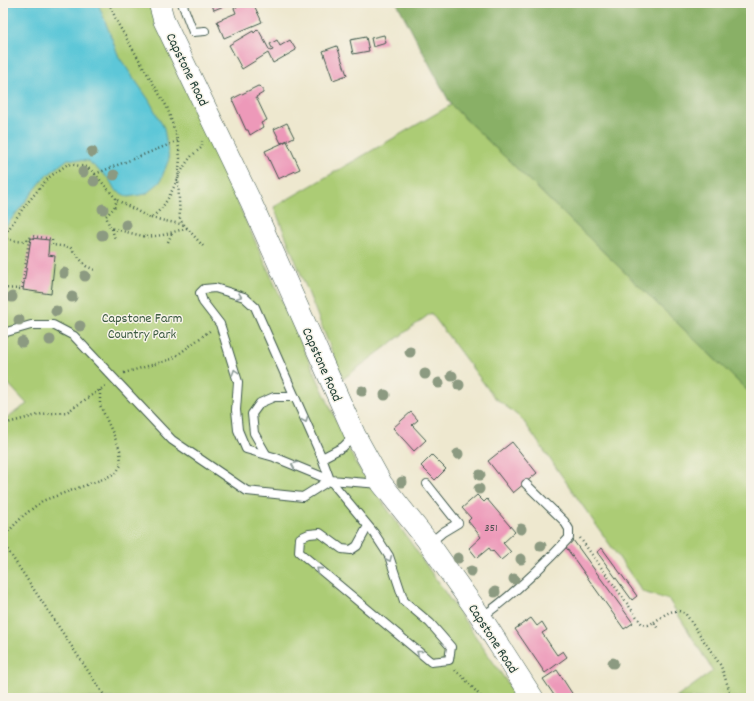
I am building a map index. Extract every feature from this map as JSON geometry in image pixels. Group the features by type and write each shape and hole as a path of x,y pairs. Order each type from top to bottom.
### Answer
{"street":[{"name":"Capstone Road","path":"159,3 164,21 251,202 355,435 382,484 429,544 481,618 533,698"}],"lane":[{"path":"182,3 193,32 205,31"},
{"path":"368,526 356,546 350,550 342,549 320,533 309,534 300,538 299,552 431,662 449,660 452,647 430,623 404,601 389,556 374,533 330,480 322,458 255,307 244,297 215,288 204,289 200,293 202,302 220,324 238,382 236,410 238,430 246,449 266,454 330,480 382,484"},
{"path":"3,333 31,325 53,325 74,336 172,440 246,491 303,497 330,480"},
{"path":"266,454 254,433 252,414 260,403 274,398 295,397"},
{"path":"322,458 343,447 355,435"},
{"path":"427,484 458,523 443,532 429,544"},
{"path":"481,618 504,602 538,571 569,538 569,529 564,521 526,484"}],"path":[{"path":"109,3 118,24 167,107 178,141 180,158 178,179 180,220 202,246"},
{"path":"150,218 156,215 169,197 190,158 202,147 202,134"},
{"path":"95,174 178,141"},
{"path":"95,270 86,266 79,260 70,247 52,245 52,239 32,236 29,240 18,242 3,238 24,207 48,178 68,164 87,167 95,174 117,200 150,218 185,226"},
{"path":"115,239 106,216 114,208 117,200"},
{"path":"112,229 147,237 172,233 188,228"},
{"path":"168,242 172,233"},
{"path":"3,288 22,289 29,240"},
{"path":"3,537 23,516 42,501 116,473 121,465 120,450 100,405 100,390"},
{"path":"569,529 581,538 642,624 648,625 672,611 679,610 685,613 722,666 732,698"},
{"path":"3,543 106,698"},
{"path":"654,622 658,629"},
{"path":"444,661 463,676 482,698"}],"green space":[{"name":"Capstone Farm Country Park","path":"3,3 151,3 157,24 355,462 518,698 3,698 3,420 27,404 3,378"},
{"path":"397,3 751,3 751,394 451,105"},
{"path":"451,105 751,394 751,698 676,698 713,671 669,600 643,592 522,419 494,397 431,313 343,379 274,207"}],"water":[{"path":"3,3 98,3 119,57 149,100 164,128 169,159 160,182 146,194 128,197 115,190 109,179 88,161 68,159 45,177 6,226 3,226"}],"building":[{"path":"211,3 231,3 214,10"},
{"path":"247,3 253,3 262,22 224,38 217,21 236,13 234,8"},
{"path":"258,29 270,51 273,50 270,44 277,40 280,46 290,40 296,50 273,63 268,53 242,69 229,45 253,31 254,33"},
{"path":"384,35 386,43 373,47 371,38"},
{"path":"366,37 369,51 353,54 350,40"},
{"path":"337,46 347,75 333,80 323,51"},
{"path":"258,86 263,89 263,93 256,97 267,120 261,123 263,127 250,135 248,130 246,130 232,99"},
{"path":"287,123 294,137 281,143 274,129"},
{"path":"287,141 300,169 278,179 265,151"},
{"path":"31,238 49,240 48,255 55,256 51,294 23,290"},
{"path":"411,412 418,420 412,425 426,440 414,451 393,428"},
{"path":"512,442 537,473 513,493 488,461"},
{"path":"432,455 446,469 435,480 421,466"},
{"path":"477,495 484,502 487,499 515,532 503,543 511,552 501,560 489,548 477,558 469,548 481,537 468,521 471,518 462,508"},
{"path":"573,540 633,623 624,629 565,546"},
{"path":"602,548 637,596 632,600 597,552"},
{"path":"531,618 537,626 542,622 547,630 542,633 557,655 563,651 567,657 545,673 515,629"},
{"path":"557,670 575,698 556,698 543,679"}]}
